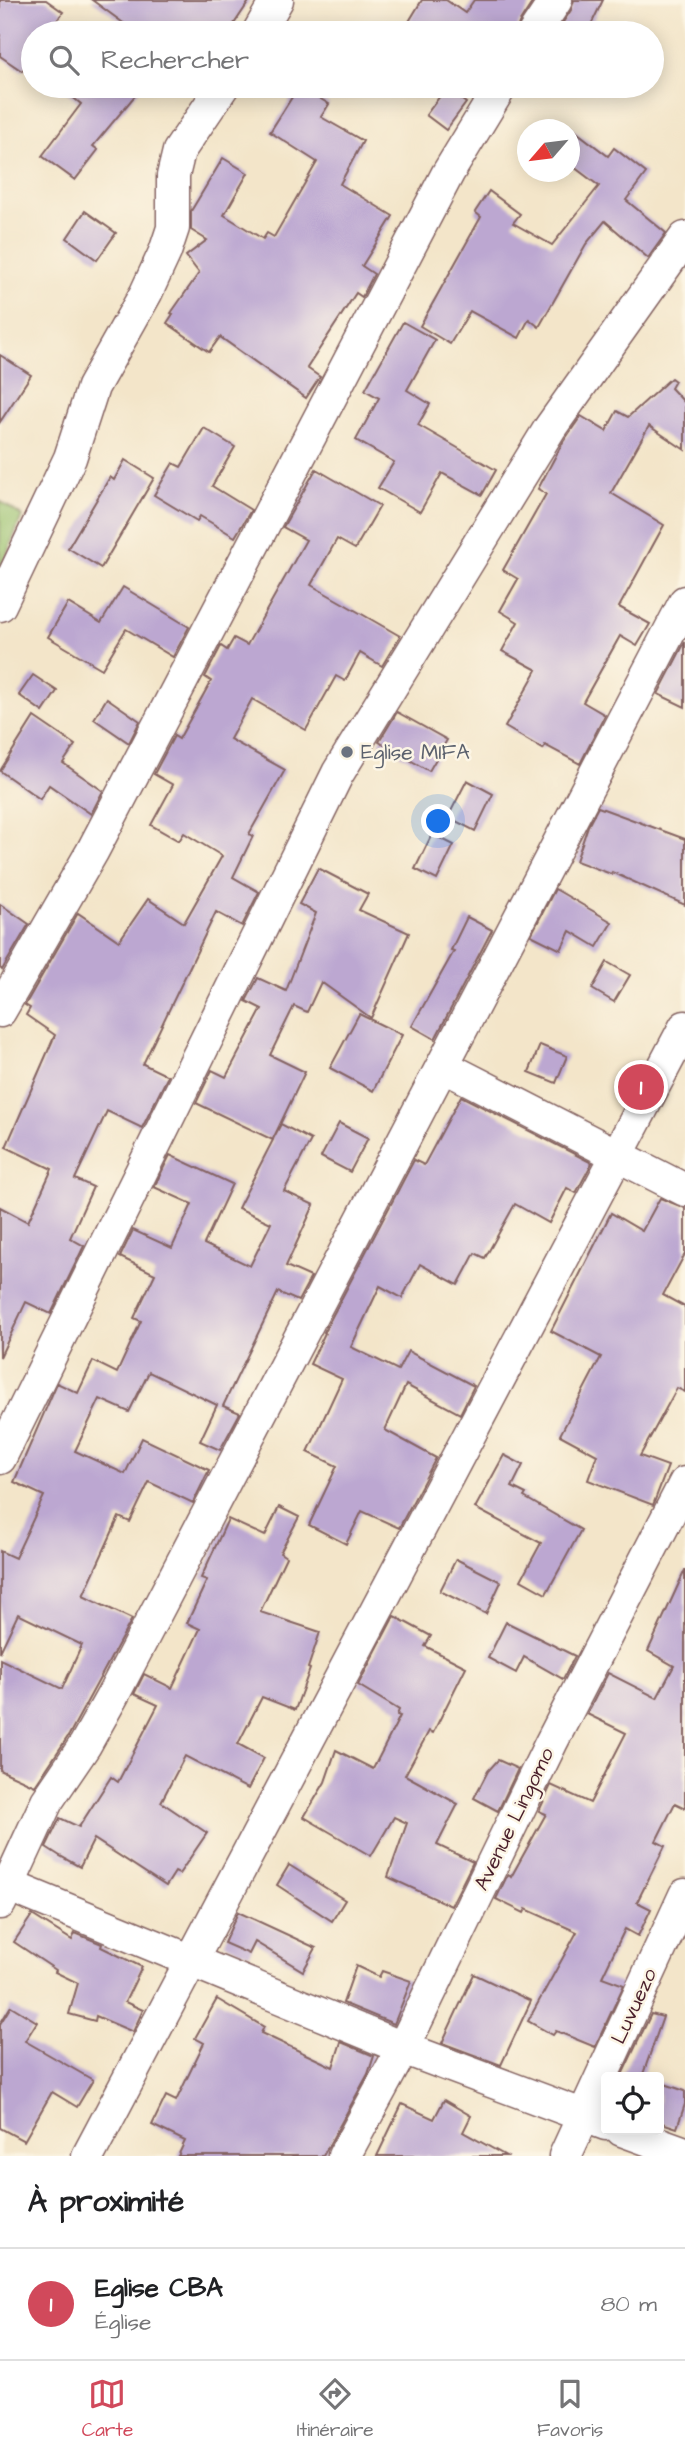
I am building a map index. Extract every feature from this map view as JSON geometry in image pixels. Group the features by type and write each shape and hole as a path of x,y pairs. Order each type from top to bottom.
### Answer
{"street":[{"path":"265,21 276,0"},
{"path":"542,21 556,0"},
{"path":"0,605 70,458 93,387 146,293 165,251 173,228 173,176 179,150 215,98"},
{"path":"0,1011 92,852 449,173 494,98"},
{"path":"0,1458 338,773 550,428 685,238"},
{"path":"595,2120 403,2048 192,1960 3,1890 47,1801 85,1745 114,1693 685,603"},
{"path":"88,2156 685,1027"},
{"path":"443,1066 685,1190"},
{"name":"Avenue Lingomo","path":"344,2156 403,2048 551,1743 685,1483"},
{"name":"Luvuezo","path":"565,2156 595,2120 685,1895"},
{"path":"636,2135 685,2153"}],"green space":[{"path":"0,501 22,516 0,571"}],"building":[{"path":"0,0 46,0 63,12 57,21 21,21 21,70 0,56"},
{"path":"92,0 250,0 236,21 121,21"},
{"path":"422,0 446,0 465,13 474,0 534,0 520,21 409,21"},
{"path":"574,0 603,0 593,21 564,21"},
{"path":"74,98 133,98 93,146 98,150 75,180 42,156 81,104"},
{"path":"291,98 319,98 329,104 321,117 363,141 340,184 393,216 362,266 374,274 362,297 356,293 307,368 320,377 306,398 220,337 209,352 167,323 199,273 186,256 207,240 191,230 191,211 223,158 248,173 224,215 263,239 267,233 274,237 317,162 270,132"},
{"path":"439,98 459,98 466,103 446,130 426,115"},
{"path":"580,135 608,156 614,148 646,173 626,200 666,233 648,258 605,221 586,244 539,327 529,319 519,338 470,311 450,344 420,326 481,217 475,212 489,191 520,214 513,223 552,245 599,186 580,172"},
{"path":"85,211 116,233 97,260 67,238"},
{"path":"403,322 435,340 407,390 430,404 418,425 496,470 482,495 442,473 420,512 378,488 394,462 356,440 379,398 365,390"},
{"path":"0,355 31,375 0,422"},
{"path":"671,378 675,381 671,388 685,403 685,450 649,426 611,493 664,525 619,607 650,624 637,646 620,636 583,702 605,715 580,764 545,745 543,749 505,727 537,670 502,651 518,622 500,611 518,579 503,570 546,494 538,489 563,442 581,416 606,431 617,411 628,417"},
{"path":"204,428 235,447 212,486 251,510 235,537 200,516 197,521 154,495 173,463 181,467"},
{"path":"125,460 154,478 101,568 68,548 110,477 114,480"},
{"path":"316,469 380,506 355,549 337,539 311,585 400,636 382,666 360,653 345,681 336,676 306,730 252,699 230,739 285,770 249,834 253,836 233,877 259,892 242,926 216,912 143,1064 168,1076 142,1128 107,1111 75,1179 93,1187 70,1238 84,1246 51,1314 26,1302 0,1357 0,1207 28,1222 52,1169 6,1147 55,1035 26,1015 30,1008 25,1005 78,913 119,941 148,899 184,923 222,856 184,833 179,841 151,825 173,785 154,774 174,736 179,739 211,681 205,677 221,646 227,650 234,638 247,645 306,540 283,527"},
{"path":"123,587 189,627 173,657 126,629 102,669 48,637 68,603 101,623"},
{"path":"685,642 685,707 658,694"},
{"path":"33,675 57,691 43,712 19,695"},
{"path":"107,698 140,721 129,743 94,719"},
{"path":"397,712 447,740 429,771 379,742"},
{"path":"34,717 75,745 63,763 103,791 91,814 49,785 40,799 0,771"},
{"path":"467,780 493,794 475,831 448,817"},
{"path":"598,807 685,839 685,905 612,872 611,874 576,861"},
{"path":"432,834 454,845 437,880 415,869"},
{"path":"318,868 368,894 359,910 409,933 371,1018 321,982 307,1012 294,1006 270,1055 305,1072 273,1139 281,1124 311,1140 284,1191 314,1205 286,1266 311,1277 298,1301 278,1292 223,1406 240,1413 220,1450 200,1441 217,1405 149,1372 129,1412 100,1399 75,1451 125,1474 142,1438 209,1470 193,1503 149,1482 130,1522 119,1517 83,1596 132,1619 69,1735 35,1786 0,1770 0,1659 62,1689 82,1645 18,1614 0,1652 0,1551 15,1558 44,1496 14,1482 57,1383 78,1393 93,1361 117,1373 141,1321 134,1318 155,1274 120,1257 133,1230 172,1248 192,1204 154,1187 170,1155 232,1184 204,1244 250,1266 271,1223 238,1208 273,1140 196,1103 212,1070 226,1077 262,1009 246,1001 258,978 286,991 316,913 299,904"},
{"path":"555,889 612,922 597,947 570,931 561,950 531,935"},
{"path":"0,904 29,924 2,970 0,968"},
{"path":"467,917 492,930 435,1039 412,1026 454,951 451,950"},
{"path":"607,962 630,975 614,1002 592,989"},
{"path":"359,1014 402,1035 373,1091 330,1068"},
{"path":"540,1045 567,1056 556,1083 529,1072"},
{"path":"461,1096 592,1163 576,1193 567,1188 549,1223 515,1204 485,1258 475,1253 458,1285 420,1264 402,1298 380,1286 351,1347 398,1370 408,1351 474,1386 460,1414 406,1385 385,1430 436,1458 399,1528 362,1511 346,1544 309,1525 337,1466 308,1452 342,1379 310,1364 414,1160 424,1165"},
{"path":"339,1123 368,1138 350,1172 321,1157"},
{"path":"660,1198 685,1208 685,1254 663,1295 685,1307 685,1392 677,1388 640,1456 668,1466 653,1505 588,1480 597,1455 560,1435 601,1357 551,1331 611,1213 642,1231"},
{"path":"504,1455 523,1465 512,1487 526,1494 524,1497 581,1530 546,1594 521,1580 541,1543 475,1508"},
{"path":"279,1507 299,1517 280,1553 286,1557 260,1612 320,1632 295,1710 262,1697 238,1744 264,1758 248,1789 185,1756 161,1802 207,1833 179,1874 175,1872 166,1886 94,1839 80,1867 46,1847 60,1818 79,1827 111,1777 118,1782 158,1705 134,1694 144,1674 172,1688 200,1629 187,1623 207,1580 201,1578 228,1519 265,1536"},
{"path":"456,1559 501,1582 486,1614 440,1591"},
{"path":"685,1570 685,1808 675,1803 656,1841 665,1846 637,1902 651,1909 638,1936 625,1929 602,1977 624,1985 595,2047 556,2031 553,2035 528,2021 577,1932 526,1909 524,1913 496,1899 546,1814 539,1811 551,1785 590,1803 626,1733 587,1714 608,1673 657,1698 674,1666 648,1651"},
{"path":"394,1616 431,1636 425,1646 466,1667 433,1733 429,1731 405,1775 458,1804 437,1845 473,1862 451,1906 388,1877 407,1823 394,1817 371,1856 304,1817 325,1782 336,1750 373,1769 400,1716 397,1715 399,1710 358,1685"},
{"path":"506,1622 575,1656 563,1679 524,1657 516,1673 488,1658"},
{"path":"498,1760 518,1769 498,1811 474,1798 488,1771"},
{"path":"289,1865 345,1900 332,1921 277,1885"},
{"path":"238,1912 316,1948 303,1971 255,1942 249,1954 224,1943"},
{"path":"32,1915 72,1940 75,1933 102,1944 101,1947 142,1967 125,2002 143,2010 133,2032 96,2016 95,2021 69,2014 78,1983 55,1972 56,1970 14,1942"},
{"path":"356,1966 379,1977 382,1971 411,1981 394,2024 343,2003"},
{"path":"474,1974 531,2001 501,2065 442,2043"},
{"path":"217,1999 264,2027 261,2033 333,2067 341,2042 374,2056 368,2074 323,2156 178,2156 185,2141 152,2125 166,2096 176,2101 204,2043 195,2038"},
{"path":"11,2006 37,2022 25,2041 93,2080 77,2107 52,2092 24,2141 0,2128 0,2024"},
{"path":"651,2014 663,2017 644,2072 623,2072"},
{"path":"664,2084 685,2091 685,2104 677,2128 664,2124"},
{"path":"444,2100 471,2116 463,2132 506,2156 377,2156 402,2104 434,2119"}],"place":[{"name":"Eglise MIFA","path":"347,752"},
{"name":"Eglise CBA","path":"641,1087"}]}
